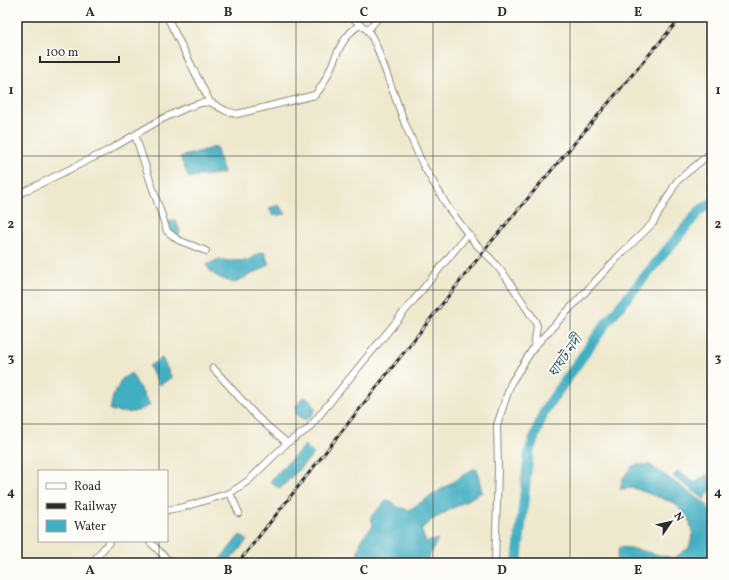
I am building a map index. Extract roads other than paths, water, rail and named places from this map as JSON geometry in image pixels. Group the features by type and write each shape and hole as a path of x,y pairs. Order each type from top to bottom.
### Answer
{"street":[{"path":"167,17 210,102 226,111 237,114 315,95 320,90 336,55 350,32 360,25"},
{"path":"352,17 368,30 376,45 384,71 417,154 449,209 483,252 500,269 535,321 534,347"},
{"path":"368,30 379,17"},
{"path":"17,194 107,151 186,108 201,103 210,102"},
{"path":"135,135 167,231 178,240 206,251"},
{"path":"495,563 498,470 497,425 511,383 534,347 618,257 653,223 677,181 712,152"},
{"path":"168,510 184,507 230,494 248,481 287,443 308,429 468,234"},
{"path":"213,368 257,417 287,443"},
{"path":"230,494 239,513"},
{"path":"92,563 109,542"},
{"path":"150,542 171,563"}],"water":[{"path":"216,147 224,173 189,178 180,157"},
{"path":"279,205 286,214 273,216 269,208"},
{"path":"166,221 176,221 180,231 178,238 172,239 164,228"},
{"path":"264,252 269,264 234,283 214,274 206,265 219,259 230,261 250,260 257,254"},
{"path":"162,358 172,378 159,385 149,366"},
{"path":"131,373 150,405 135,412 110,410 113,396 122,379"},
{"path":"303,397 311,400 315,409 310,417 303,420 296,414 296,407"},
{"path":"305,445 314,454 281,488 275,486 270,481"},
{"path":"633,465 650,465 706,504 712,513 712,557 706,563 616,563 619,547 674,558 689,548 693,534 689,520 675,503 633,488 620,489 623,478"},
{"path":"473,469 477,470 482,492 432,520 421,529 426,542 438,539 426,563 361,563 357,556 362,538 373,526 371,516 387,500 393,502 398,507 409,510"},
{"path":"678,471 695,483 706,475 712,479 712,489 704,499 673,476"},
{"path":"240,535 247,540 228,563 225,563 220,559"}],"waterway":[{"name":"ঘাঘট নদী","path":"517,563 529,452 544,411 607,322 700,210 712,203"}],"railway":[{"path":"238,563 491,242 681,17"}]}
